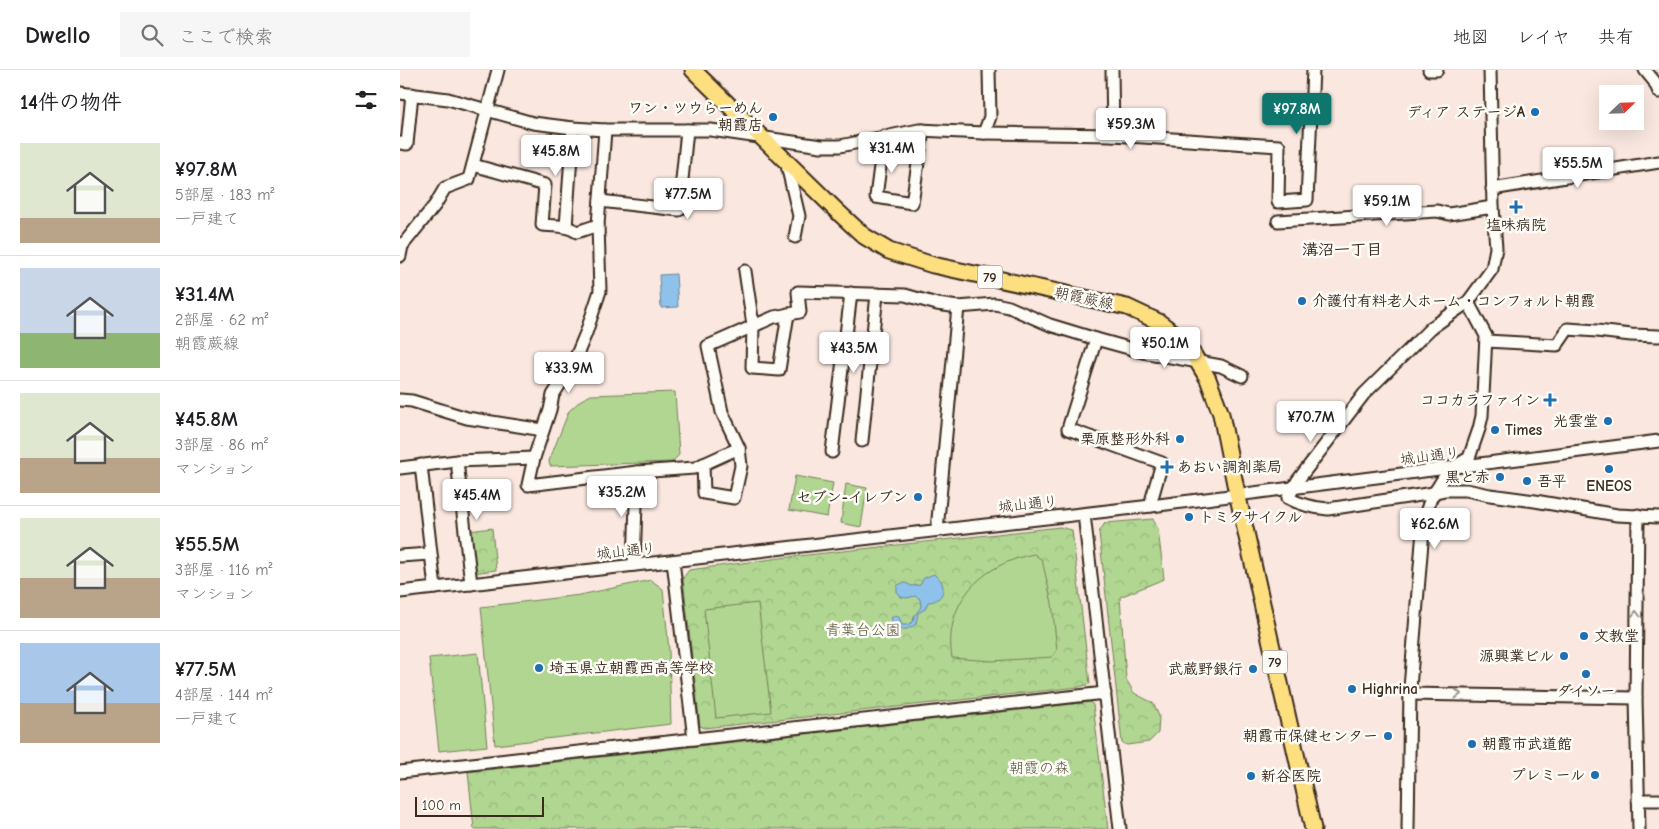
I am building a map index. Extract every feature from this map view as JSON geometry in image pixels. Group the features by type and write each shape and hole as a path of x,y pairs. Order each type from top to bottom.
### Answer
{"main road":[{"name":"朝霞蕨線","path":"693,70 864,236 889,252 933,265 1127,307 1149,316 1171,331 1190,349 1199,362 1221,414 1237,495 1313,829"}],"street":[{"path":"400,256 402,246 436,205 445,188 469,179 498,70"},
{"path":"984,133 990,117 989,70"},
{"path":"1112,70 1113,136"},
{"path":"400,93 448,99 533,123 605,130 711,130 820,146 840,146 923,130 1113,136 1279,146 1278,202 1307,200 1313,70"},
{"path":"1429,70 1437,70"},
{"path":"1490,70 1492,189 1496,248 1492,269 1468,302 1431,328 1364,394 1292,489 1288,498 1316,509 1328,509 1445,490 1466,490 1617,515 1659,517"},
{"path":"1645,70 1654,81 1659,92"},
{"path":"400,143 407,144 412,94"},
{"path":"566,227 573,128"},
{"path":"605,130 598,224 600,291 583,341 572,364 553,395 528,485 637,472 695,468 739,448"},
{"path":"600,201 679,210 687,130"},
{"path":"884,136 876,197 912,203 923,130"},
{"path":"785,159 800,216 795,237"},
{"path":"1492,189 1659,162"},
{"path":"473,165 546,185 542,225 566,227 577,232 598,224"},
{"path":"1278,222 1438,211 1449,214 1493,207"},
{"path":"745,271 753,325 752,368 779,370 788,314"},
{"path":"703,464 704,493 734,498 741,466 739,448 722,412 708,346 774,317 800,312 798,292 905,295 937,304 958,307 995,304 1009,307 1050,325 1096,339 1143,352 1221,366 1242,376"},
{"path":"832,452 850,293"},
{"path":"862,441 877,294"},
{"path":"1408,829 1409,694 1424,518 1431,498 1443,479 1452,468 1469,458 1478,437 1482,416 1486,336 1468,302"},
{"path":"937,530 958,307"},
{"path":"1486,341 1557,344 1568,329 1659,336"},
{"path":"1096,339 1068,429 1162,463 1151,506"},
{"path":"400,400 412,400 467,418 543,430"},
{"name":"城山通り","path":"400,592 1151,506 1659,441"},
{"path":"400,468 457,461 534,458"},
{"path":"457,461 471,584"},
{"path":"421,466 435,588"},
{"path":"634,565 637,472"},
{"path":"1084,514 1120,829"},
{"path":"1638,515 1636,698 1639,829"},
{"path":"400,556 430,554"},
{"path":"673,561 694,739"},
{"path":"400,772 1105,693"},
{"path":"1409,694 1636,698"},
{"path":"1638,800 1659,800"}],"green space":[{"path":"675,392 679,455 672,462 550,466 549,461 569,411 581,400 591,395"},
{"path":"795,476 833,483 827,517 789,510"},
{"path":"846,484 867,488 861,527 841,523"},
{"path":"1153,519 1158,529 1164,579 1120,597 1126,679 1134,693 1153,703 1159,716 1158,733 1149,742 1127,745 1122,743 1099,532 1105,523"},
{"name":"青葉台公園","path":"1060,527 1072,530 1090,684 1079,687 705,728 700,726 683,578 689,570"},
{"path":"492,528 496,570 473,573 469,531"},
{"path":"1034,554 1042,560 1052,603 1057,650 1052,657 992,661 952,658 951,638 954,620 960,603 970,589 998,567 1015,559"},
{"path":"651,580 663,589 669,650 671,724 495,745 481,607 580,595"},
{"path":"758,603 771,712 716,718 704,609"},
{"path":"478,653 487,746 439,751 429,658"},
{"name":"朝霞の森","path":"1091,702 1093,705 1108,829 474,829 468,772"}],"water":[{"path":"676,274 678,307 661,308 659,275"},
{"path":"934,574 942,583 943,591 940,597 935,601 928,602 925,609 918,613 916,624 905,629 895,626 891,618 899,617 902,625 907,625 913,622 914,616 921,607 920,599 915,596 901,597 897,592 897,586 904,583 911,586 920,585 924,578"}],"place":[{"name":"ディア ステージA","path":"1535,112"},
{"name":"ワン・ツウらーめん 朝霞店","path":"773,117"},
{"name":"塩味病院","path":"1516,207"},
{"name":"介護付有料老人ホーム・コンフォルト朝霞","path":"1302,301"},
{"name":"ココカラファイン","path":"1550,400"},
{"name":"光雲堂","path":"1608,421"},
{"name":"Times","path":"1495,430"},
{"name":"栗原整形外科","path":"1180,439"},
{"name":"あおい調剤薬局","path":"1167,467"},
{"name":"ENEOS","path":"1609,469"},
{"name":"黒と赤","path":"1500,477"},
{"name":"吾平","path":"1527,481"},
{"name":"セブン-イレブン","path":"918,497"},
{"name":"トミタサイクル","path":"1189,517"},
{"name":"文教堂","path":"1584,636"},
{"name":"源興業ビル","path":"1564,656"},
{"name":"埼玉県立朝霞西高等学校","path":"539,668"},
{"name":"武蔵野銀行","path":"1253,669"},
{"name":"ダイソー","path":"1586,674"},
{"name":"Highrina","path":"1352,689"},
{"name":"朝霞市保健センター","path":"1388,736"},
{"name":"朝霞市武道館","path":"1472,744"},
{"name":"プレミール","path":"1595,775"},
{"name":"新谷医院","path":"1251,776"}],"district":[{"name":"溝沼一丁目","path":"1342,250"}]}
